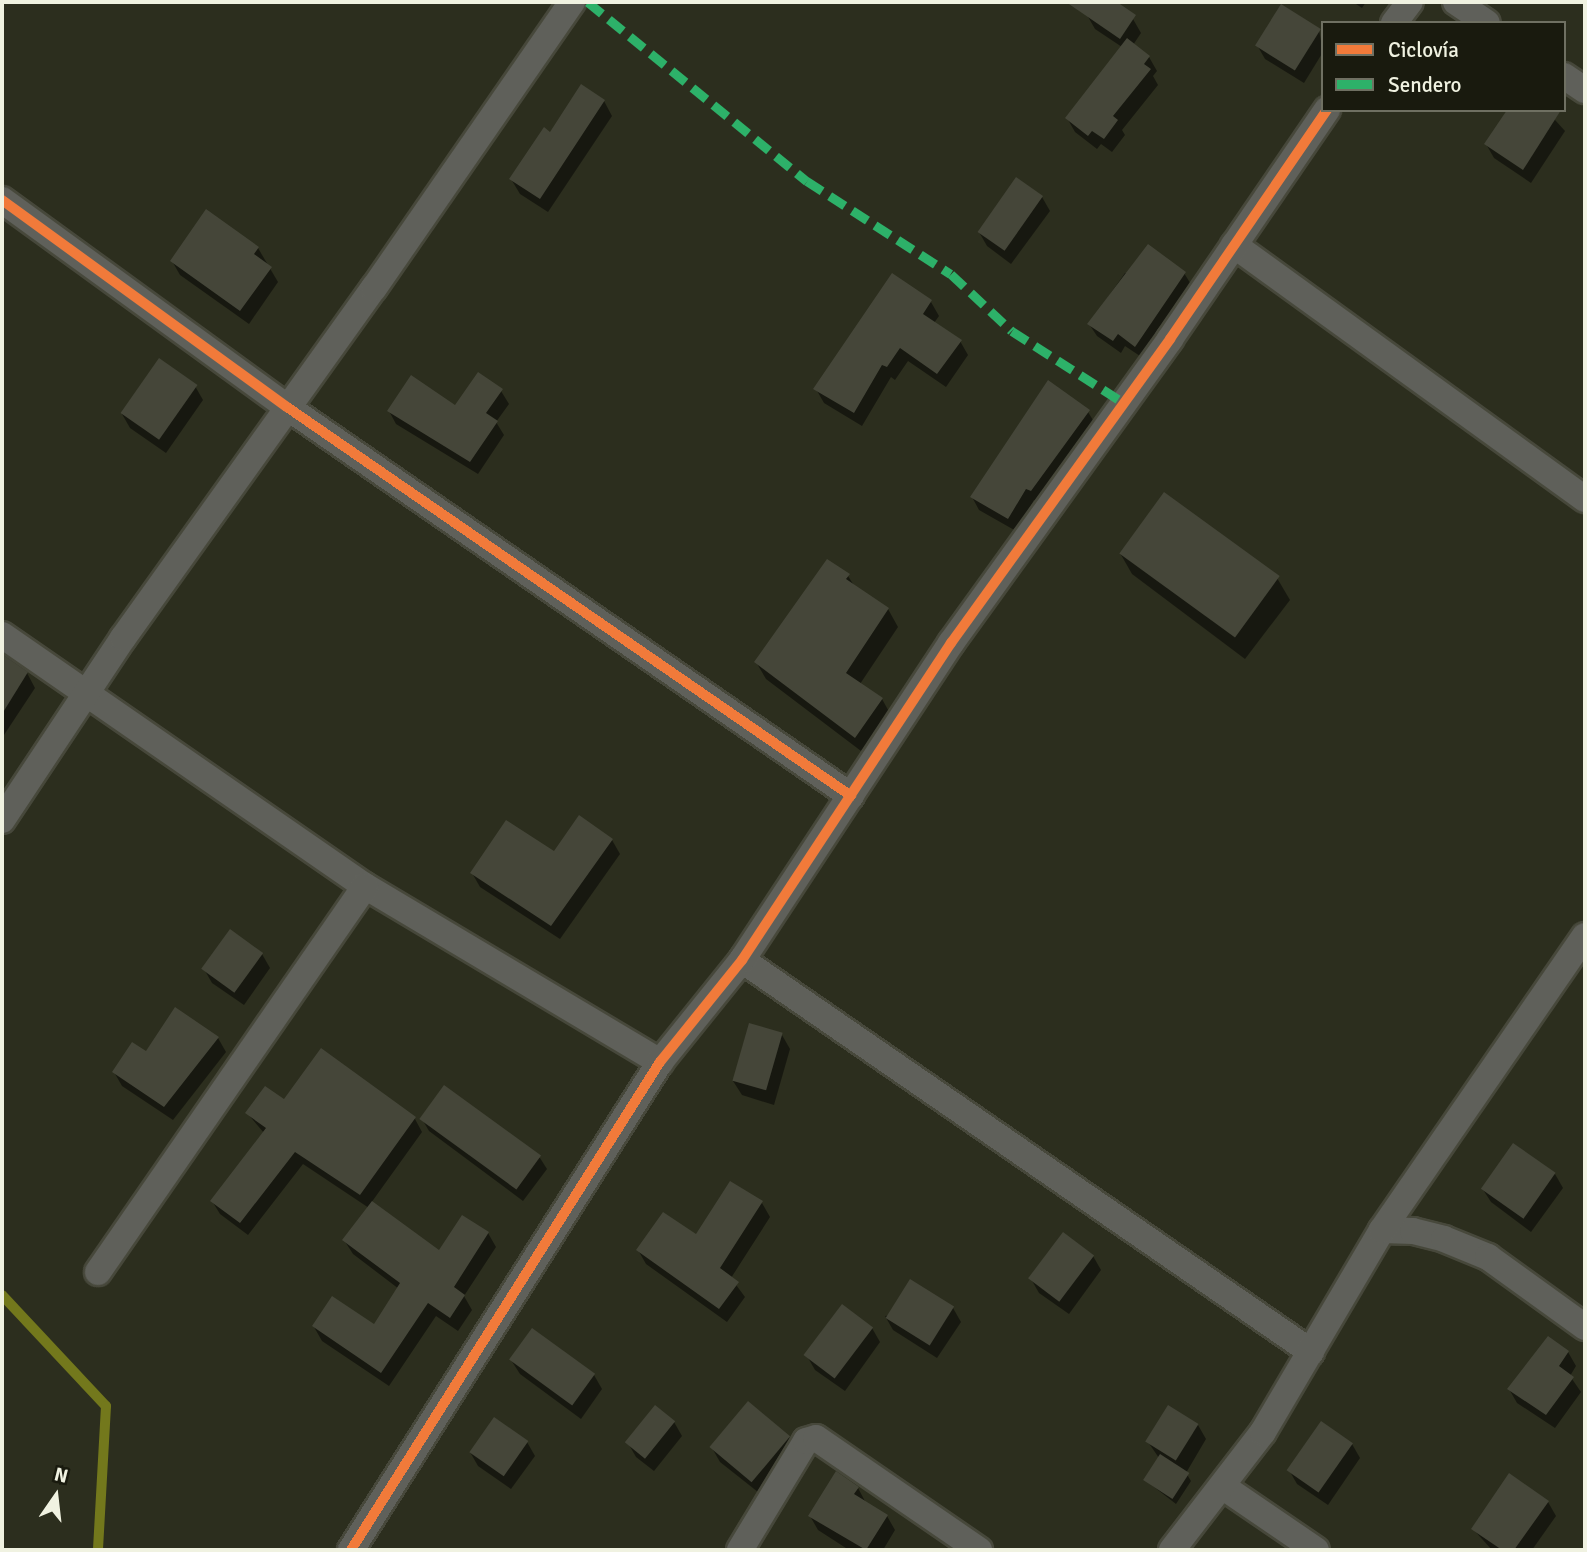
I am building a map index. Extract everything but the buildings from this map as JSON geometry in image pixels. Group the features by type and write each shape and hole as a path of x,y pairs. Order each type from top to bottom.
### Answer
{"street":[{"path":"2,820 87,696 123,638 572,2"},
{"path":"1396,21 1410,2"},
{"path":"1456,2 1484,21"},
{"path":"1566,77 1585,90"},
{"path":"351,1550 660,1062 742,960 951,643 1326,112"},
{"path":"2,200 288,407 850,796"},
{"path":"1234,245 1585,499"},
{"path":"2,635 365,886 660,1062"},
{"path":"98,1272 365,886"},
{"path":"1172,1550 1224,1488 1311,1352 1382,1230 1585,936"},
{"path":"742,960 1311,1352"},
{"path":"1382,1230 1423,1234 1488,1257 1585,1327"},
{"path":"740,1550 806,1441 816,1438 979,1550"},
{"path":"1224,1488 1316,1550"}],"waterway":[{"path":"2,1295 106,1406 98,1550"}],"marked path":[{"path":"588,2 807,181 951,274 1012,331 1124,403"}],"cycle path":[{"path":"351,1550 660,1062 742,960 951,643 1170,339 1326,112"},
{"path":"2,200 287,407 851,796"}]}
